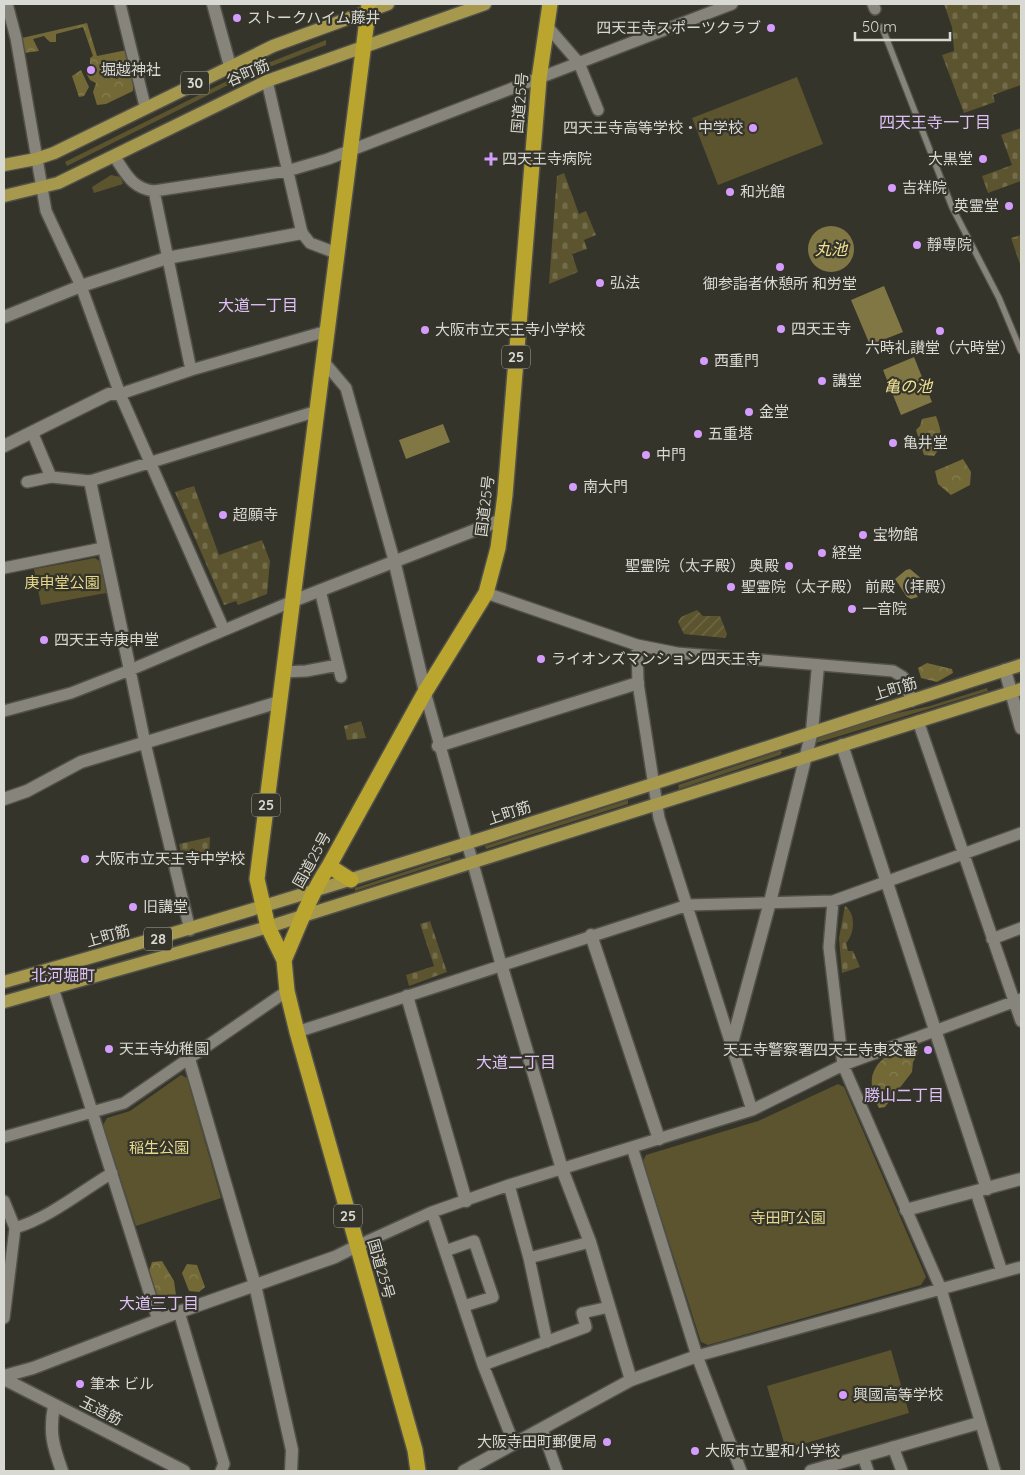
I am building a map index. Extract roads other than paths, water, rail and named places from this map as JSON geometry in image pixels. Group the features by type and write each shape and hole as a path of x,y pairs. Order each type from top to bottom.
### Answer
{"highway":[{"name":"国道25号","path":"284,960 305,916 312,893 329,866 425,692 486,593 498,548 539,80 550,4"},
{"name":"国道25号","path":"369,7 362,47 324,362 257,879 268,927 284,960 288,991 297,1032 415,1450 418,1471"},
{"path":"329,866 351,880"}],"main road":[{"name":"谷町筋","path":"4,165 36,159 54,152 145,106 273,46 369,7 388,4"},
{"name":"谷町筋","path":"4,196 41,188 114,156 267,81 485,4"},
{"name":"上町筋","path":"4,982 190,930 312,893 1021,665"},
{"path":"305,916 1016,690"},
{"name":"28","path":"4,1002 305,916"}],"street":[{"path":"7,4 16,38 46,211 81,286 120,394 224,630"},
{"path":"120,4 145,106"},
{"path":"213,4 230,66"},
{"path":"114,156 132,182 141,189 154,191 288,171 539,80 732,4"},
{"path":"547,26 579,63 598,110"},
{"path":"267,81 302,233 310,243 336,253"},
{"path":"154,191 191,370"},
{"path":"4,317 81,286 167,258 302,233"},
{"path":"4,446 109,394 120,394 191,370 327,331"},
{"path":"324,362 346,388 394,560 438,746 471,862 562,1169 590,1242 631,1380"},
{"path":"27,482 51,477 90,481 317,411"},
{"path":"32,432 51,477"},
{"path":"90,481 145,743 190,930"},
{"path":"4,711 71,693 394,560 501,520"},
{"path":"4,568 103,548"},
{"path":"320,590 341,677"},
{"path":"486,593 637,645 677,653 893,671 903,677 912,701"},
{"path":"637,645 638,684 656,804 752,1110"},
{"path":"283,672 306,671 338,665"},
{"path":"732,1044 770,902 812,731 818,666"},
{"path":"1005,670 1016,690 1021,728"},
{"path":"438,746 638,684"},
{"path":"4,799 27,791 81,762 279,702"},
{"path":"918,721 992,939 1018,1001 1021,1022"},
{"path":"842,745 888,880 935,1031 982,1190 1002,1272"},
{"path":"297,1032 590,935 688,905 833,901 1021,833"},
{"path":"833,901 829,947 843,1065 941,1289 994,1471"},
{"path":"992,939 1020,932"},
{"path":"590,935 659,1139"},
{"path":"54,988 158,1320"},
{"path":"4,1137 124,1103 288,991"},
{"path":"406,996 466,1201"},
{"path":"4,1378 179,1312 335,1257 432,1212 509,1185 752,1110 843,1065 1018,1001"},
{"path":"189,1059 255,1285 292,1450 291,1471"},
{"path":"632,1147 697,1356 741,1471"},
{"path":"15,1228 49,1214 75,1195 112,1174"},
{"path":"906,1210 1021,1179"},
{"path":"509,1185 529,1258 547,1342"},
{"path":"4,1201 15,1228 4,1318"},
{"path":"432,1212 483,1365 514,1444"},
{"path":"445,1251 474,1241 493,1297 464,1306"},
{"path":"529,1258 590,1242"},
{"path":"464,1471 631,1380 697,1356 1021,1267"},
{"path":"483,1365 586,1327 582,1314 609,1307"},
{"path":"179,1312 224,1464 221,1471"},
{"name":"玉造筋","path":"4,1378 54,1406 184,1471"},
{"path":"54,1406 50,1428 53,1446 62,1471"},
{"path":"811,1471 979,1422"},
{"path":"542,1430 557,1471"},
{"path":"893,1447 902,1471"},
{"path":"863,1456 868,1471"}],"lane":[{"path":"882,27 952,207 999,298 1021,351"}],"water":[{"name":"丸池","path":"831,226 844,230 850,236 854,249 850,262 844,268 831,272 818,268 812,262 808,249 812,236 818,230"},
{"name":"亀の池","path":"884,286 903,332 870,345 851,300"},
{"name":"亀の池","path":"914,357 932,402 901,415 883,370"},
{"path":"443,424 450,442 406,459 399,440"},
{"path":"910,569 923,580 920,595 914,587 914,579 906,579 905,585 912,588 918,597 911,599 907,597 895,579"}],"place":[{"name":"ストークハイム藤井","path":"237,18"},
{"name":"四天王寺スポーツクラブ","path":"771,28"},
{"name":"堀越神社","path":"91,70"},
{"name":"四天王寺高等学校・中学校","path":"753,128"},
{"name":"四天王寺病院","path":"491,159"},
{"name":"大黒堂","path":"983,159"},
{"name":"吉祥院","path":"892,188"},
{"name":"和光館","path":"730,192"},
{"name":"英霊堂","path":"1009,206"},
{"name":"靜専院","path":"917,245"},
{"name":"御参詣者休憩所 和労堂","path":"780,267"},
{"name":"弘法","path":"600,283"},
{"name":"四天王寺","path":"781,329"},
{"name":"大阪市立天王寺小学校","path":"425,330"},
{"name":"六時礼讃堂（六時堂）","path":"940,331"},
{"name":"西重門","path":"704,361"},
{"name":"講堂","path":"822,381"},
{"name":"金堂","path":"749,412"},
{"name":"五重塔","path":"698,434"},
{"name":"亀井堂","path":"893,443"},
{"name":"中門","path":"646,455"},
{"name":"南大門","path":"573,487"},
{"name":"超願寺","path":"223,515"},
{"name":"宝物館","path":"863,535"},
{"name":"経堂","path":"822,553"},
{"name":"聖霊院（太子殿） 奥殿","path":"789,566"},
{"name":"聖霊院（太子殿） 前殿（拝殿）","path":"731,587"},
{"name":"一音院","path":"852,609"},
{"name":"四天王寺庚申堂","path":"44,640"},
{"name":"ライオンズマンション四天王寺","path":"541,659"},
{"name":"大阪市立天王寺中学校","path":"85,859"},
{"name":"旧講堂","path":"133,907"},
{"name":"天王寺幼稚園","path":"109,1049"},
{"name":"天王寺警察署四天王寺東交番","path":"928,1050"},
{"name":"筆本 ビル","path":"80,1384"},
{"name":"興國高等学校","path":"843,1395"},
{"name":"大阪寺田町郵便局","path":"607,1442"},
{"name":"大阪市立聖和小学校","path":"695,1451"}],"district":[{"name":"四天王寺一丁目","path":"935,122"},
{"name":"大道一丁目","path":"258,305"},
{"name":"北河堀町","path":"63,975"},
{"name":"大道二丁目","path":"516,1062"},
{"name":"勝山二丁目","path":"904,1095"},
{"name":"大道三丁目","path":"159,1303"}],"park label":[{"name":"庚申堂公園","path":"62,583"},
{"name":"稲生公園","path":"159,1148"},
{"name":"寺田町公園","path":"788,1218"}]}
